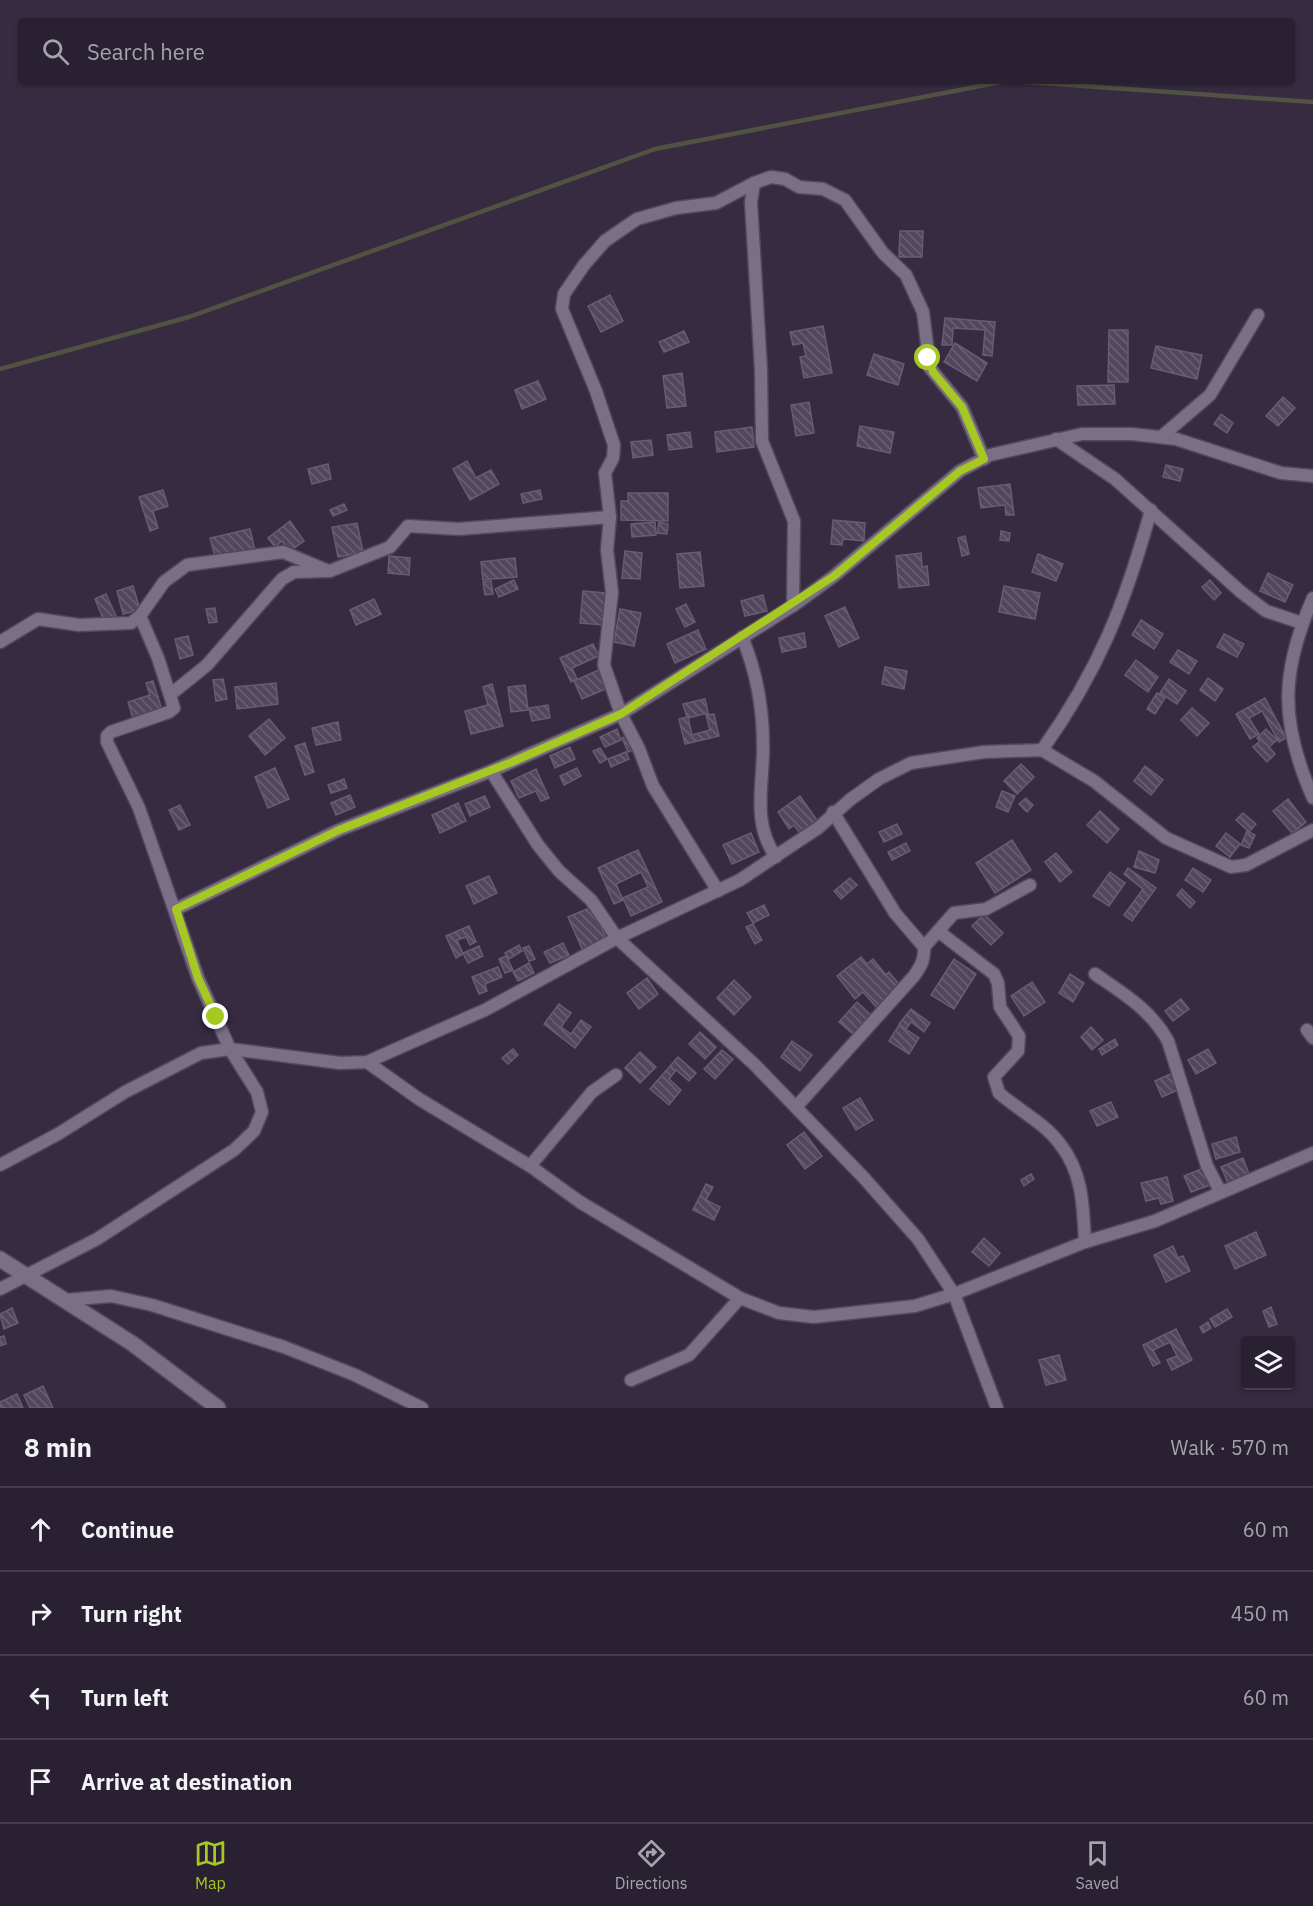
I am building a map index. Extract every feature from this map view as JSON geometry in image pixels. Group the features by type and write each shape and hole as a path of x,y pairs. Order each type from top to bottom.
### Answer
{"street":[{"path":"718,891 654,786 621,714 604,665 612,592 607,550 610,517 605,473 613,458 614,445 596,391 562,309 564,294 584,265 606,242 637,219 676,208 716,203 754,183 777,177 799,187 823,189 845,200 883,253 906,275 923,312 930,368 962,407 984,459"},
{"path":"754,183 752,224 761,370 762,441 794,521 793,606"},
{"path":"1161,437 1210,395 1258,315"},
{"path":"176,909 339,830 491,771 621,714 793,606 834,576 960,471 984,459 1020,447 1082,434 1132,434 1161,437 1214,450 1281,473 1313,476"},
{"path":"1056,439 1115,479 1241,592 1266,611 1302,623"},
{"path":"1042,750 1065,718 1110,636 1132,579 1151,510"},
{"path":"171,694 207,665 282,579 294,572 330,571 390,547 408,526 459,529 610,517"},
{"path":"0,642 38,619 79,625 126,624 140,616 164,582 187,565 284,552 330,571"},
{"path":"1313,598 1302,623 1287,682 1287,712 1304,777 1313,798"},
{"path":"0,1289 97,1239 245,1142 254,1131 262,1112 257,1092 230,1049 198,978 176,909 139,808 107,740 111,732 170,712 174,708 171,694 140,616"},
{"path":"742,638 754,665 759,688 763,755 759,805 762,826 776,857"},
{"path":"0,1165 186,1059 211,1050 230,1049 320,1061 367,1062 485,1010 617,938 718,891 776,857 818,828 833,812 879,779 911,763 984,752 1042,750 1094,781 1166,838 1231,867 1246,865 1313,830"},
{"path":"491,771 538,844 559,871 591,900 617,938 661,976 796,1107 918,1239 954,1294 997,1408"},
{"path":"833,812 895,914 924,947"},
{"path":"796,1107 914,976 922,964 924,947 954,913 986,909 1030,885"},
{"path":"938,931 994,974 998,983 1000,1007 1019,1036 1018,1051 994,1077 996,1087 999,1093 1060,1143 1079,1179 1083,1200 1085,1242"},
{"path":"1095,974 1145,1009 1160,1025 1168,1041 1207,1166 1220,1191"},
{"path":"367,1062 419,1099 530,1166 580,1202 740,1298 779,1313 814,1317 915,1306 954,1294 1085,1242 1155,1221 1220,1191 1279,1169 1313,1153"},
{"path":"530,1166 592,1092 616,1075"},
{"path":"0,1259 66,1300 171,1371 218,1408"},
{"path":"66,1300 111,1296 144,1302 284,1347 355,1375 422,1408"},
{"path":"632,1380 689,1354 740,1298"}],"building":[{"path":"900,231 923,231 922,257 899,257"},
{"path":"610,295 623,321 601,332 588,306"},
{"path":"945,318 995,322 992,356 983,355 985,330 953,328 952,345 942,345"},
{"path":"823,326 832,373 804,378 800,357 806,356 803,343 793,345 790,332"},
{"path":"1109,330 1128,330 1128,382 1108,382"},
{"path":"684,331 689,342 664,352 659,342"},
{"path":"955,343 987,363 977,381 944,362"},
{"path":"1156,346 1202,355 1197,379 1151,368"},
{"path":"874,354 904,364 898,385 867,375"},
{"path":"682,373 686,406 667,408 663,376"},
{"path":"538,381 546,399 522,409 515,390"},
{"path":"1114,385 1115,404 1078,405 1077,386"},
{"path":"1283,397 1295,408 1278,426 1266,416"},
{"path":"809,402 814,433 796,436 791,405"},
{"path":"1221,414 1233,423 1227,433 1214,424"},
{"path":"860,426 894,432 890,453 857,446"},
{"path":"752,427 754,447 717,452 715,432"},
{"path":"690,432 692,447 669,450 667,435"},
{"path":"651,440 653,455 633,458 631,442"},
{"path":"467,461 476,478 491,470 499,484 470,500 453,469"},
{"path":"328,464 331,479 312,484 308,469"},
{"path":"1166,465 1183,469 1180,481 1163,477"},
{"path":"1010,484 1014,515 1006,515 1005,505 981,508 978,488"},
{"path":"163,490 168,506 153,511 158,528 150,531 139,497"},
{"path":"540,490 542,499 523,503 521,494"},
{"path":"628,493 668,493 668,521 621,520 621,501 628,501"},
{"path":"344,504 347,510 333,516 330,510"},
{"path":"833,520 865,523 864,541 843,539 842,545 831,544"},
{"path":"290,521 304,541 290,551 282,541 275,547 268,538"},
{"path":"655,522 656,535 632,537 631,524"},
{"path":"659,522 668,524 667,534 657,533"},
{"path":"357,523 363,552 338,557 332,527"},
{"path":"250,529 255,551 216,560 210,538"},
{"path":"1001,531 1010,533 1009,541 1000,540"},
{"path":"965,536 969,554 962,556 958,538"},
{"path":"625,551 642,553 640,579 622,578"},
{"path":"700,552 704,586 680,588 677,554"},
{"path":"921,553 922,567 927,566 929,585 899,588 896,556"},
{"path":"1038,554 1063,564 1056,581 1032,572"},
{"path":"389,556 410,558 409,575 388,573"},
{"path":"515,558 517,577 483,580 481,562"},
{"path":"1268,573 1293,585 1285,602 1260,591"},
{"path":"514,580 518,589 499,597 495,589"},
{"path":"1210,580 1221,593 1214,600 1202,587"},
{"path":"491,581 493,594 485,595 483,582"},
{"path":"133,586 140,610 123,614 117,591"},
{"path":"1004,586 1040,593 1035,619 999,612"},
{"path":"583,591 606,593 603,625 580,623"},
{"path":"106,594 116,616 104,621 95,599"},
{"path":"763,595 767,611 745,616 741,601"},
{"path":"374,599 381,614 356,625 350,610"},
{"path":"686,604 695,622 685,627 676,609"},
{"path":"845,607 859,638 839,647 825,616"},
{"path":"215,608 217,622 209,623 206,609"},
{"path":"620,609 641,613 634,646 614,642"},
{"path":"1141,620 1163,634 1154,649 1132,635"},
{"path":"698,630 706,649 675,663 667,644"},
{"path":"804,633 806,647 782,652 779,638"},
{"path":"1224,634 1244,644 1237,657 1217,647"},
{"path":"188,636 193,655 180,659 175,639"},
{"path":"593,644 599,656 572,668 577,679 571,682 560,658"},
{"path":"1178,650 1197,661 1189,674 1170,662"},
{"path":"1136,660 1158,677 1148,692 1125,675"},
{"path":"885,667 907,671 904,689 882,684"},
{"path":"601,669 610,687 582,699 574,681"},
{"path":"1208,678 1223,689 1215,701 1200,690"},
{"path":"223,679 227,699 216,701 213,680"},
{"path":"1169,679 1186,691 1177,704 1160,693"},
{"path":"153,681 163,713 134,722 128,702 150,695 146,683"},
{"path":"276,683 278,704 237,709 235,687"},
{"path":"492,684 503,726 471,734 465,711 488,705 483,687"},
{"path":"525,685 528,710 511,712 508,687"},
{"path":"1157,693 1165,698 1155,714 1147,709"},
{"path":"1265,698 1286,738 1279,742 1262,711 1249,718 1259,734 1250,739 1236,714"},
{"path":"705,699 708,713 688,718 692,735 710,730 706,715 714,714 719,736 685,744 679,719 687,717 683,704"},
{"path":"548,705 550,718 532,721 529,708"},
{"path":"1192,708 1209,723 1197,736 1181,720"},
{"path":"269,719 285,738 265,755 249,736"},
{"path":"338,722 341,740 316,745 312,728"},
{"path":"617,729 621,740 605,747 600,737"},
{"path":"1266,729 1277,740 1269,747 1275,754 1267,762 1253,747 1260,741 1257,738"},
{"path":"629,735 635,749 628,752 622,738"},
{"path":"305,743 314,772 305,775 295,746"},
{"path":"570,747 575,759 555,768 550,756"},
{"path":"600,748 607,759 600,763 593,751"},
{"path":"626,752 629,759 611,767 608,759"},
{"path":"1021,764 1034,777 1017,794 1004,781"},
{"path":"1145,766 1163,780 1151,795 1134,781"},
{"path":"275,768 289,799 268,808 255,777"},
{"path":"577,768 581,776 564,785 560,776"},
{"path":"536,769 549,798 541,801 536,791 519,798 511,781"},
{"path":"344,779 347,788 331,793 328,785"},
{"path":"1002,791 1015,796 1008,812 996,807"},
{"path":"350,795 355,807 336,815 331,803"},
{"path":"485,796 490,807 470,816 465,804"},
{"path":"800,796 819,823 801,835 794,825 789,829 778,812"},
{"path":"1026,798 1033,805 1027,812 1019,804"},
{"path":"1288,799 1306,822 1292,833 1273,811"},
{"path":"458,803 466,821 440,833 432,815"},
{"path":"180,805 190,825 179,830 169,810"},
{"path":"1100,811 1119,829 1107,843 1087,825"},
{"path":"1243,813 1256,824 1249,832 1236,820"},
{"path":"897,824 902,834 884,842 879,832"},
{"path":"1247,831 1255,835 1249,848 1241,845"},
{"path":"751,833 759,852 732,864 723,845"},
{"path":"1226,833 1240,844 1230,857 1216,846"},
{"path":"1012,840 1031,870 995,893 976,863"},
{"path":"906,843 910,851 892,860 888,852"},
{"path":"638,850 662,902 631,916 623,898 648,887 641,872 616,884 623,900 614,904 598,868"},
{"path":"1139,851 1159,860 1155,873 1134,867"},
{"path":"1056,853 1072,872 1060,882 1045,862"},
{"path":"1128,868 1156,888 1132,921 1124,915 1143,889 1124,874"},
{"path":"1193,868 1211,880 1203,892 1185,880"},
{"path":"1110,872 1125,883 1109,906 1093,896"},
{"path":"489,876 497,893 474,904 466,886"},
{"path":"850,878 857,885 841,899 834,891"},
{"path":"1182,889 1195,902 1190,908 1177,895"},
{"path":"764,905 769,915 753,923 747,913"},
{"path":"592,907 607,940 583,951 568,917"},
{"path":"984,914 1003,933 991,945 972,926"},
{"path":"753,924 762,940 755,944 746,927"},
{"path":"469,926 476,942 470,945 466,937 457,940 463,954 456,958 446,936"},
{"path":"563,943 569,955 550,963 544,952"},
{"path":"519,945 522,951 509,959 505,953"},
{"path":"479,946 483,956 468,963 463,953"},
{"path":"529,946 535,959 529,961 523,948"},
{"path":"506,956 513,970 505,973 499,959"},
{"path":"861,957 867,964 873,959 886,975 889,972 902,988 877,1008 863,992 855,999 837,976"},
{"path":"954,959 976,974 954,1009 931,995"},
{"path":"529,963 534,973 518,981 513,972"},
{"path":"498,967 502,977 485,984 487,991 479,994 472,977"},
{"path":"1070,974 1084,983 1073,1002 1059,993"},
{"path":"647,978 658,994 639,1009 627,993"},
{"path":"734,980 751,997 734,1015 717,998"},
{"path":"1032,982 1045,1002 1024,1016 1011,996"},
{"path":"1181,999 1189,1009 1173,1021 1165,1011"},
{"path":"857,1002 872,1016 854,1035 839,1022"},
{"path":"559,1004 571,1013 561,1027 571,1034 581,1020 591,1027 575,1048 544,1024"},
{"path":"911,1009 930,1023 924,1032 911,1022 906,1029 899,1024"},
{"path":"899,1025 919,1038 909,1054 889,1041"},
{"path":"1091,1027 1103,1040 1092,1050 1081,1037"},
{"path":"700,1032 716,1047 705,1059 689,1044"},
{"path":"1115,1039 1118,1045 1102,1055 1099,1049"},
{"path":"792,1041 812,1055 800,1071 781,1057"},
{"path":"513,1049 518,1055 508,1064 502,1058"},
{"path":"1208,1049 1216,1063 1196,1074 1188,1060"},
{"path":"722,1050 733,1059 715,1079 704,1069"},
{"path":"640,1052 656,1067 640,1083 625,1068"},
{"path":"678,1057 696,1073 689,1081 676,1070 669,1079 681,1090 669,1105 650,1089"},
{"path":"1175,1072 1182,1088 1162,1097 1155,1081"},
{"path":"860,1098 873,1120 856,1130 843,1108"},
{"path":"1111,1102 1118,1117 1097,1126 1090,1111"},
{"path":"804,1132 822,1156 805,1169 787,1145"},
{"path":"1236,1137 1240,1152 1216,1159 1212,1144"},
{"path":"1243,1158 1249,1174 1228,1183 1221,1167"},
{"path":"1206,1167 1213,1184 1191,1192 1184,1176"},
{"path":"1031,1174 1034,1179 1024,1186 1021,1180"},
{"path":"1167,1177 1173,1201 1161,1204 1159,1198 1146,1201 1141,1183"},
{"path":"706,1184 713,1187 706,1200 720,1207 714,1220 693,1210"},
{"path":"1256,1232 1266,1255 1235,1269 1225,1246"},
{"path":"984,1238 1000,1253 989,1266 972,1252"},
{"path":"1173,1246 1178,1258 1183,1256 1190,1271 1166,1282 1154,1255"},
{"path":"1271,1307 1277,1324 1269,1327 1263,1311"},
{"path":"12,1308 18,1323 4,1329 0,1314"},
{"path":"1227,1309 1232,1317 1215,1327 1210,1319"},
{"path":"1208,1322 1211,1328 1203,1333 1200,1327"},
{"path":"1176,1329 1192,1360 1172,1370 1167,1360 1177,1356 1170,1342 1153,1350 1160,1363 1153,1366 1143,1345"},
{"path":"4,1336 6,1344 0,1346 0,1337"},
{"path":"1059,1355 1066,1380 1046,1385 1039,1360"},
{"path":"43,1386 53,1408 30,1408 24,1395"},
{"path":"17,1394 23,1408 0,1408 0,1402"}],"waterway":[{"path":"0,369 189,317 655,149 991,84"},
{"path":"1055,84 1313,102"}],"route":[{"path":"216,1017 198,978 176,909 288,852 512,762 621,714 797,603 905,519 960,471 984,459 962,407 937,379 928,363 928,358"}]}
